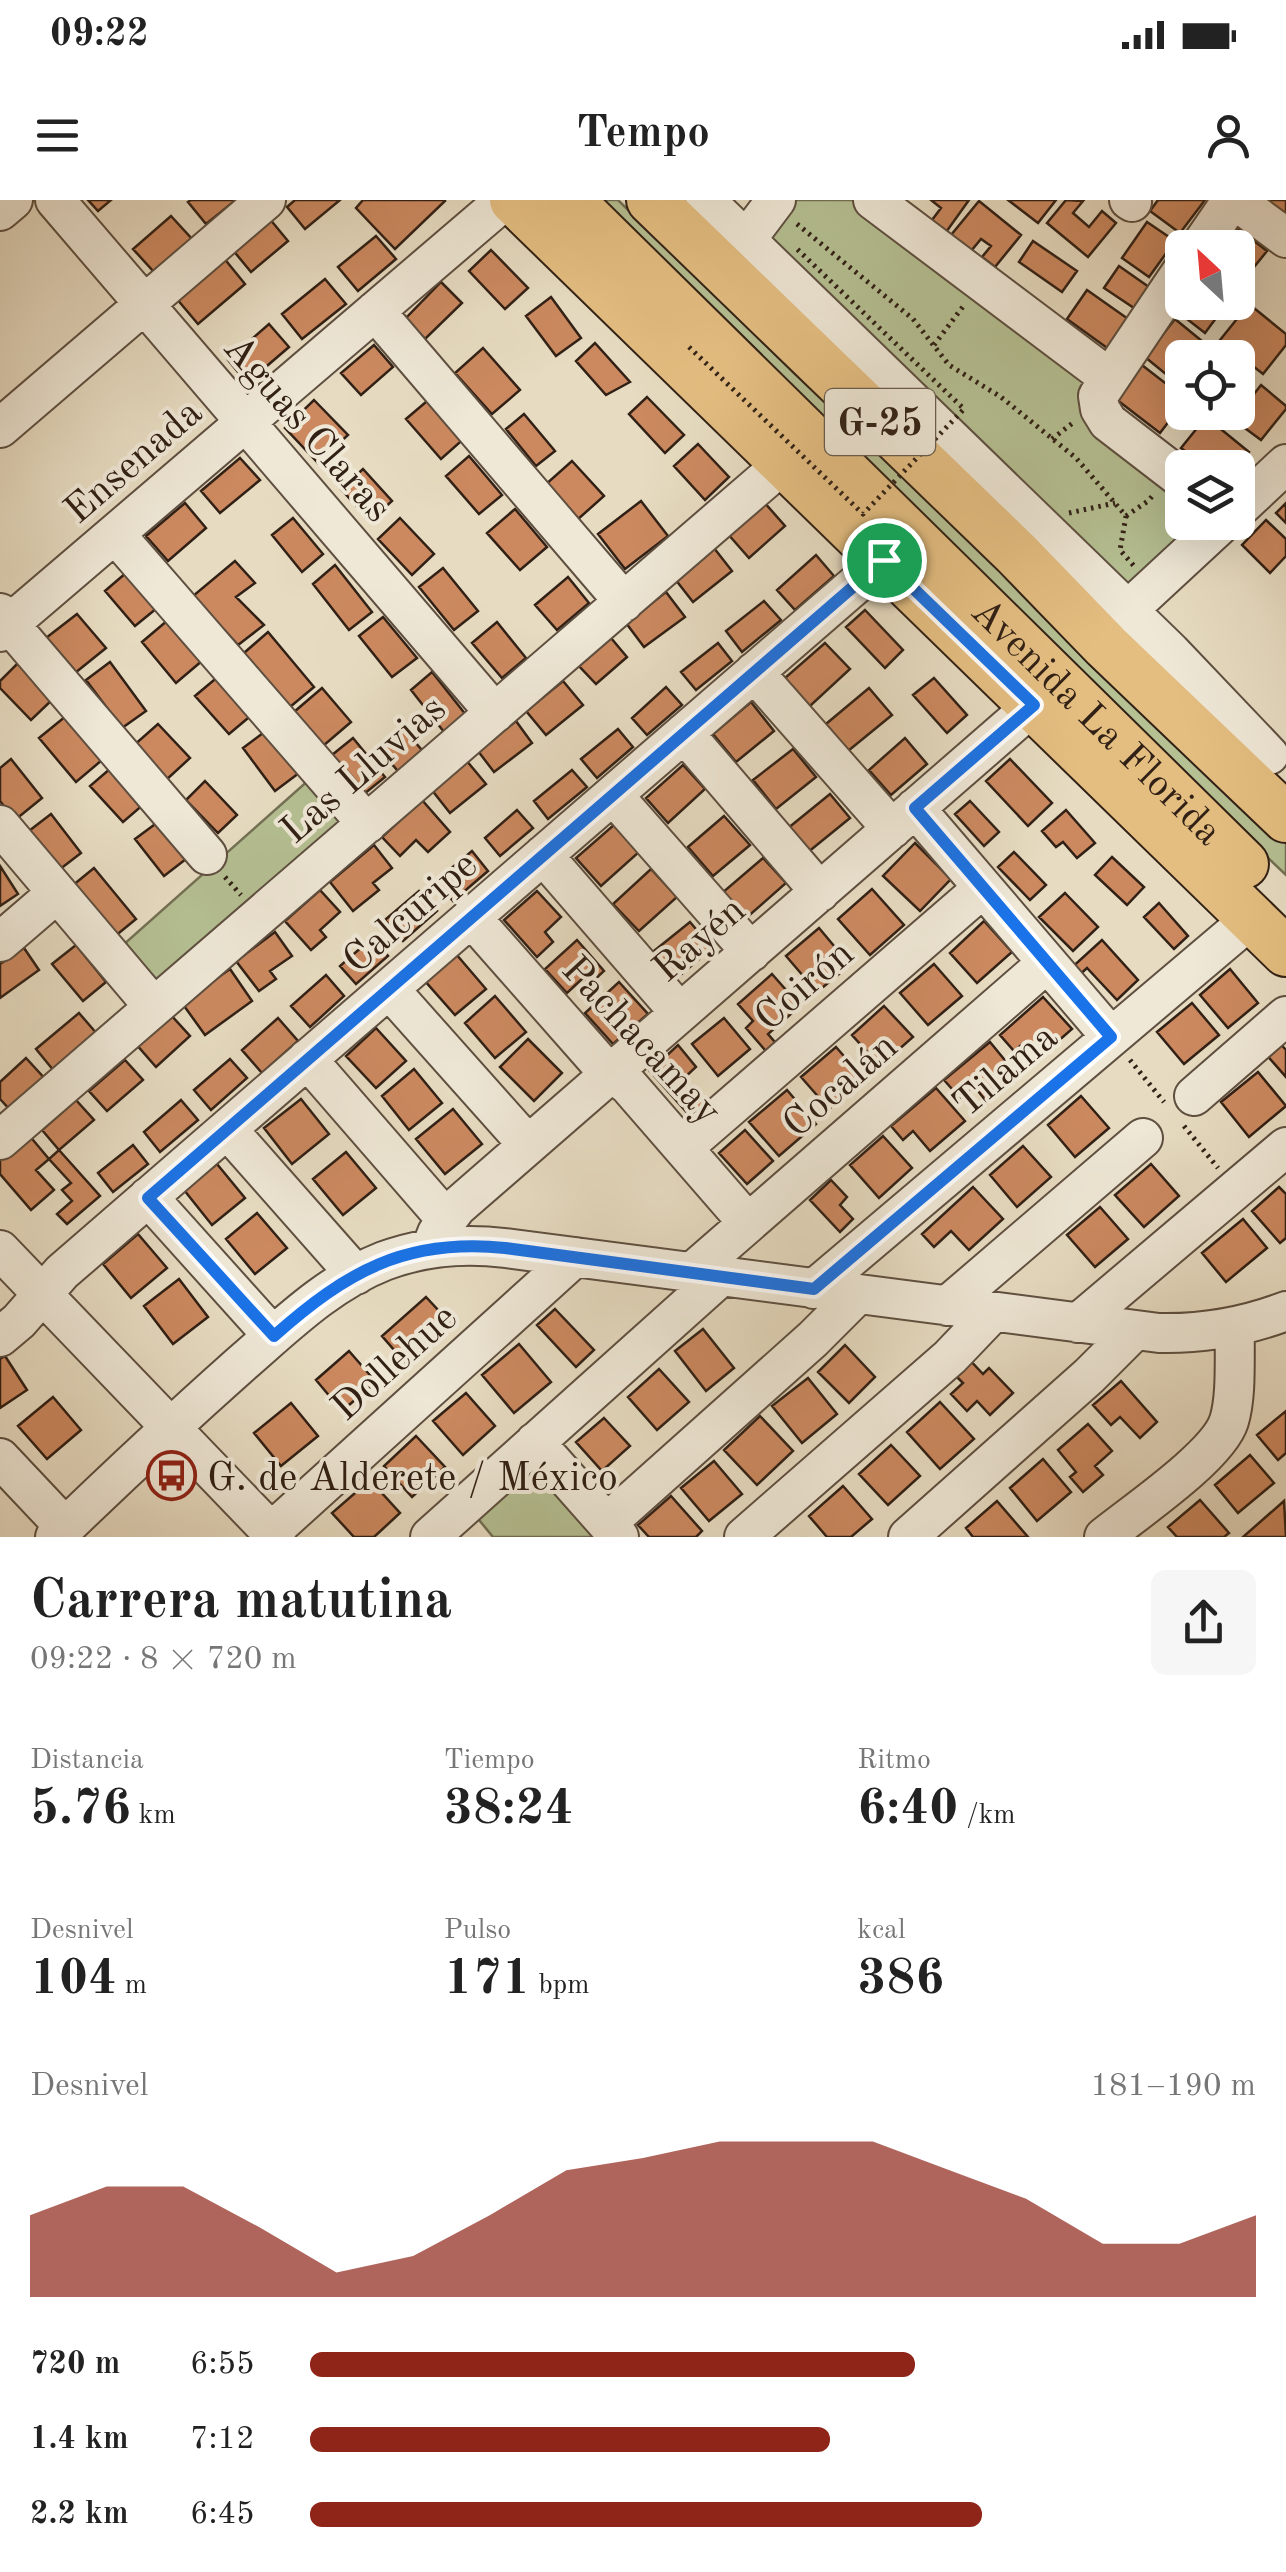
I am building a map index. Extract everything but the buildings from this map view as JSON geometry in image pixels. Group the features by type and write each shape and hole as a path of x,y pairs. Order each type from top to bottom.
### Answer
{"main road":[{"name":"Avenida La Florida","path":"514,200 884,560 1207,828 1275,920 1286,952"},
{"name":"Avenida La Florida","path":"569,200 1048,694 1275,920"},
{"name":"Avenida La Florida","path":"651,200 1002,539 1129,615 1286,818"},
{"path":"1048,694 1068,650 1129,615"}],"street":[{"path":"0,212 13,200"},
{"name":"Aguas Claras","path":"55,200 495,713"},
{"path":"0,428 266,200"},
{"name":"Ensenada","path":"3,623 115,534 505,200"},
{"name":"Avenida La Florida","path":"705,200 1201,682 1277,765"},
{"path":"874,200 1108,377"},
{"path":"1212,230 1234,200 1286,238"},
{"path":"746,240 783,210"},
{"path":"1165,295 1098,396 1103,416 1165,465"},
{"path":"375,311 624,602"},
{"name":"Las Lluvias","path":"0,1140 784,464"},
{"path":"1255,493 1286,464"},
{"path":"115,534 367,824"},
{"path":"1129,615 1205,540"},
{"name":"Calcuripe","path":"0,1337 62,1272 884,560"},
{"path":"3,623 206,854"},
{"path":"754,672 904,818 983,888 1111,1037"},
{"name":"Rayén","path":"439,1233 528,1145 1048,694"},
{"path":"684,733 820,892"},
{"path":"613,794 751,952"},
{"path":"0,826 154,1007"},
{"path":"543,855 680,1013"},
{"name":"Coirón","path":"683,1148 983,888"},
{"path":"0,942 57,893"},
{"name":"Pachacamay","path":"471,917 598,1060 629,1086 748,1223"},
{"name":"Tilama","path":"814,1289 1111,1037 1275,920"},
{"name":"Cocalán","path":"430,1537 472,1524 535,1442 706,1275 748,1223 1047,963"},
{"path":"389,989 528,1145"},
{"path":"1194,1096 1286,1016"},
{"path":"308,1059 439,1233 481,1245 1134,1330 1185,1334 1235,1328 1286,1311"},
{"path":"227,1129 356,1274"},
{"path":"947,1306 1144,1138"},
{"path":"1078,1324 1286,1147"},
{"path":"148,1198 274,1336"},
{"path":"0,1458 60,1532 170,1428 319,1297 439,1233"},
{"path":"0,1250 274,1534"},
{"name":"Dollehue","path":"274,1534 575,1257"},
{"path":"535,1442 613,1530 858,1294"},
{"path":"744,1537 950,1357 993,1312"},
{"path":"1104,1537 1204,1457 1222,1436 1232,1406 1235,1328"},
{"path":"908,1537 1134,1330"}],"path":[{"path":"783,210 913,320 950,365 1002,397 1076,458 1115,503 1126,516 1120,550 1129,615"},
{"path":"688,347 863,514 964,409 795,246 783,210"},
{"path":"934,345 984,283"},
{"path":"1040,526 1074,510 1115,503"},
{"path":"206,854 259,917"}],"green space":[{"path":"583,200 618,200 795,374 1286,834 1286,875 783,394"},
{"path":"792,200 862,200 1086,377 1094,426 1165,486 1165,540 1182,540 1132,589 765,234"},
{"path":"311,778 347,818 159,985 123,945"},
{"path":"529,1456 610,1537 493,1537 475,1515"}],"place":[{"name":"G. de Alderete / México","path":"172,1476"}],"route":[{"path":"884,560 1034,705 915,808 1111,1037 814,1289 481,1245 456,1245 406,1254 356,1274 319,1297 274,1336 148,1198 884,560"}]}
